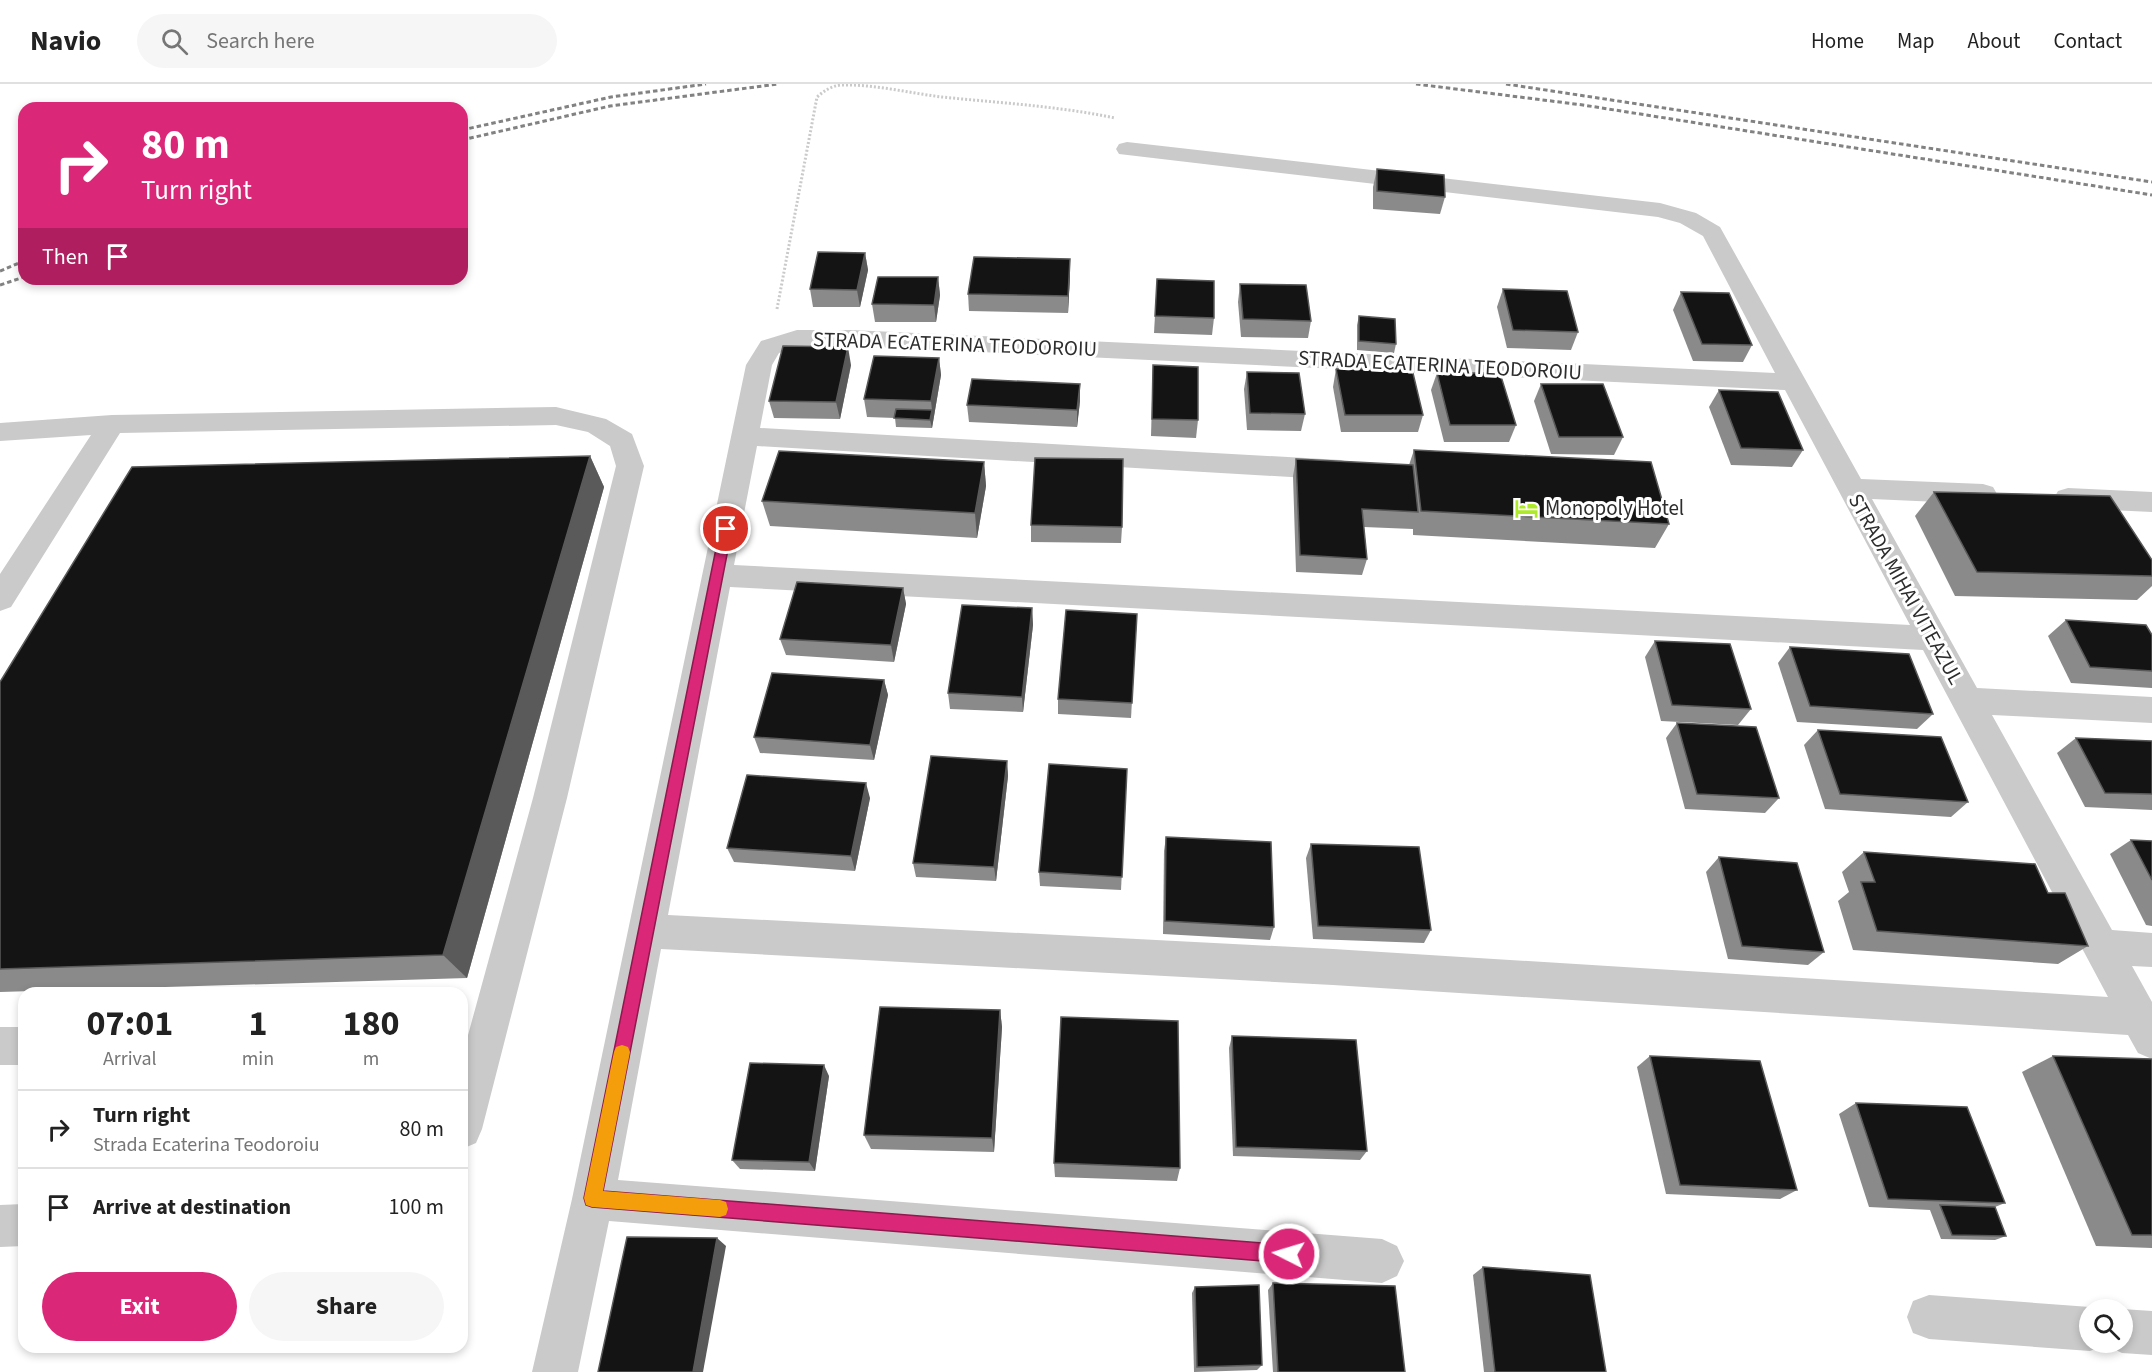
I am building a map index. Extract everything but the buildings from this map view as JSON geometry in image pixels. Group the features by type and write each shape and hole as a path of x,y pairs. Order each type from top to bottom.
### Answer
{"street":[{"name":"STRADA MIHAI VITEAZUL","path":"1127,149 1660,210 1688,218 1712,232 2145,1029"},
{"name":"STRADA ECATERINA TEODOROIU","path":"770,347 797,338 851,338 1793,382"},
{"path":"555,1372 646,931 744,436 759,366 770,347"},
{"path":"0,432 112,424 556,416 596,425 622,441 630,466 590,641 509,963 476,1032 468,1087"},
{"path":"0,599 112,424"},
{"path":"744,436 1351,470"},
{"path":"1850,488 2013,495"},
{"path":"2048,497 2152,502"},
{"path":"717,575 1933,638"},
{"path":"1966,700 2152,710"},
{"path":"646,931 1345,967 2145,1029"},
{"path":"2100,946 2152,950"},
{"path":"0,1046 18,1046"},
{"path":"592,1198 1382,1261"},
{"path":"0,1226 18,1226"},
{"path":"1929,1317 2079,1328"},
{"path":"2133,1332 2152,1333"}],"path":[{"path":"770,347 817,97 825,89 840,85 861,85 919,94 1073,108 1124,121"}],"railway":[{"path":"468,129 611,97 706,84"},
{"path":"468,139 610,106 778,84"},
{"path":"1416,84 1583,105 2152,195"},
{"path":"1506,84 2152,182"},
{"path":"0,271 18,264"},
{"path":"0,285 18,279"}],"slow traffic":[{"path":"622,1052 592,1198 720,1209"}],"place":[{"name":"Monopoly Hotel","path":"1527,508"}],"route":[{"path":"726,529 592,1198 1289,1254"}]}
